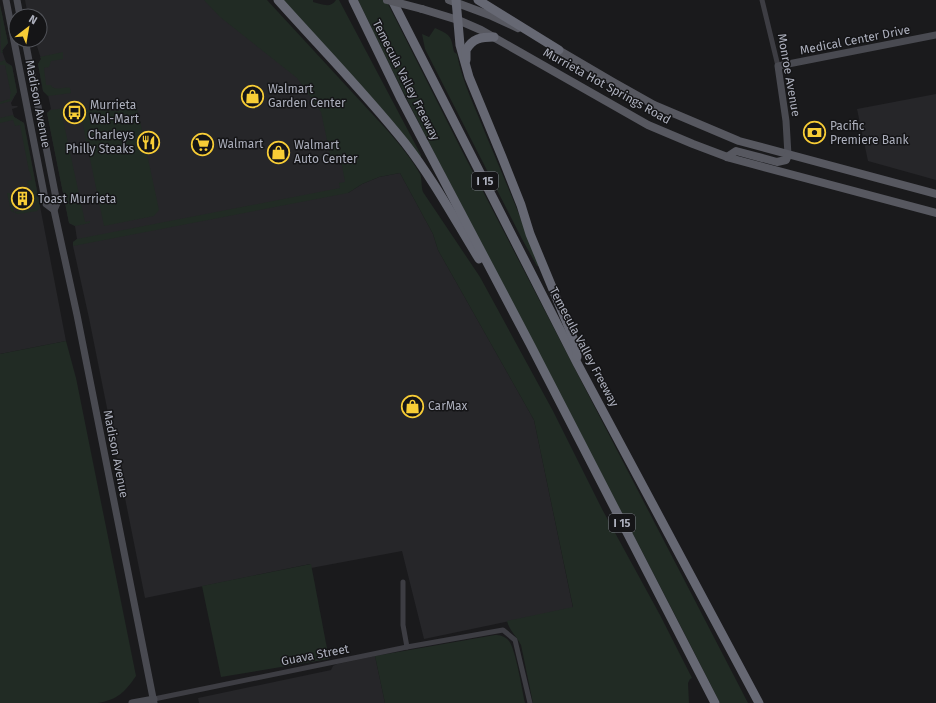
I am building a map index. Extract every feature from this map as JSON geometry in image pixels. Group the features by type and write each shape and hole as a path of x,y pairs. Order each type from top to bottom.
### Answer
{"highway":[{"path":"278,0 406,144 433,182 530,344"},
{"path":"348,0 401,99"},
{"name":"Temecula Valley Freeway","path":"353,0 401,99 530,344 715,703"},
{"name":"Temecula Valley Freeway","path":"392,0 577,363 759,703"},
{"path":"478,0 560,50"},
{"path":"453,1 458,20 460,45 469,77 521,205 530,234 576,345 577,363"},
{"path":"469,77 466,50 469,45 478,38 494,37"}],"main road":[{"name":"Murrieta Hot Springs Road","path":"387,0 458,20 494,37 648,125 693,144 727,157 936,213"},
{"name":"Murrieta Hot Springs Road","path":"453,1 492,16 560,50 654,105 738,141 936,194"},
{"path":"727,157 736,151 777,162 786,160 788,155"}],"street":[{"name":"Madison Avenue","path":"6,0 46,204 54,210"},
{"name":"Monroe Avenue","path":"762,0 778,66 786,121 788,155"},
{"name":"Medical Center Drive","path":"778,66 936,35"},
{"name":"Madison Avenue","path":"27,48 56,203 54,210 77,315 154,701"},
{"path":"403,582 404,626 407,647"},
{"name":"Guava Street","path":"132,703 154,701 407,647 503,630 515,640 530,703"}],"shaded area":[{"path":"25,0 218,0 329,98 348,193 362,184 379,177 400,173 433,234 438,250 534,420 573,608 424,639 402,551 311,568 310,564 145,598 89,318 73,246 73,242 77,239 75,226 69,223 47,113 51,109 48,95 43,91 38,64 41,59 38,48 48,48 48,8 26,8"},
{"path":"204,0 267,0 387,130 413,162 421,175 423,192 480,277 553,411 602,509 660,615 692,678 688,683 689,703 533,703 521,645 509,627 507,621 573,607 534,420 438,250 433,234 400,173 379,177 362,184 348,193 73,246 73,242 77,239 340,188 339,183 345,182 340,155 331,157 321,112 297,78 220,17"},
{"path":"280,0 313,0 313,2 328,5 334,3 336,0 339,0 421,155 421,159"},
{"path":"358,0 386,0 461,149 748,703 720,703 436,156"},
{"path":"0,5 8,43 2,51 6,62 12,66 17,92 11,103 12,106 18,107 12,109 14,117 24,123 66,341 0,354"},
{"path":"0,5 8,43 1,53"},
{"path":"435,28 447,34 451,39 454,52 457,54 462,75 539,266 537,266 522,239 425,49 422,34 429,37"},
{"path":"63,52 63,59 51,61 49,67 44,68 46,85 51,85 57,89 70,88 71,93 48,96 43,91 38,64 41,59 40,57"},
{"path":"5,60 6,63 12,66 17,92 11,101 0,104 0,102 10,99 11,94 5,65 0,65 0,62"},
{"path":"936,94 936,180 868,161 857,109"},
{"path":"137,107 159,210 154,216 104,226 80,111 78,109 117,111"},
{"path":"67,108 68,113 62,115 85,222 90,221 90,223 75,226 69,223 47,113 51,110"},
{"path":"13,115 24,123 40,207 37,211 18,214 11,211 7,193 10,193 14,212 34,208 35,206 31,189 27,181 32,180 20,125 15,126 13,120 0,123 0,118"},
{"path":"66,341 76,378 136,676 128,687 116,697 98,703 0,703 0,354"},
{"path":"311,564 329,659 221,677 202,586"},
{"path":"495,635 506,638 512,646 525,703 385,703 375,656"},
{"path":"375,656 385,703 199,703 198,698 331,670 333,666 337,664"}],"place":[{"name":"Walmart Garden Center","path":"253,96"},
{"name":"Murrieta Wal-Mart","path":"74,112"},
{"name":"Pacific Premiere Bank","path":"815,133"},
{"name":"Charleys Philly Steaks","path":"149,142"},
{"name":"Walmart","path":"203,144"},
{"name":"Walmart Auto Center","path":"279,152"},
{"name":"Toast Murrieta","path":"22,199"},
{"name":"CarMax","path":"412,406"}]}
